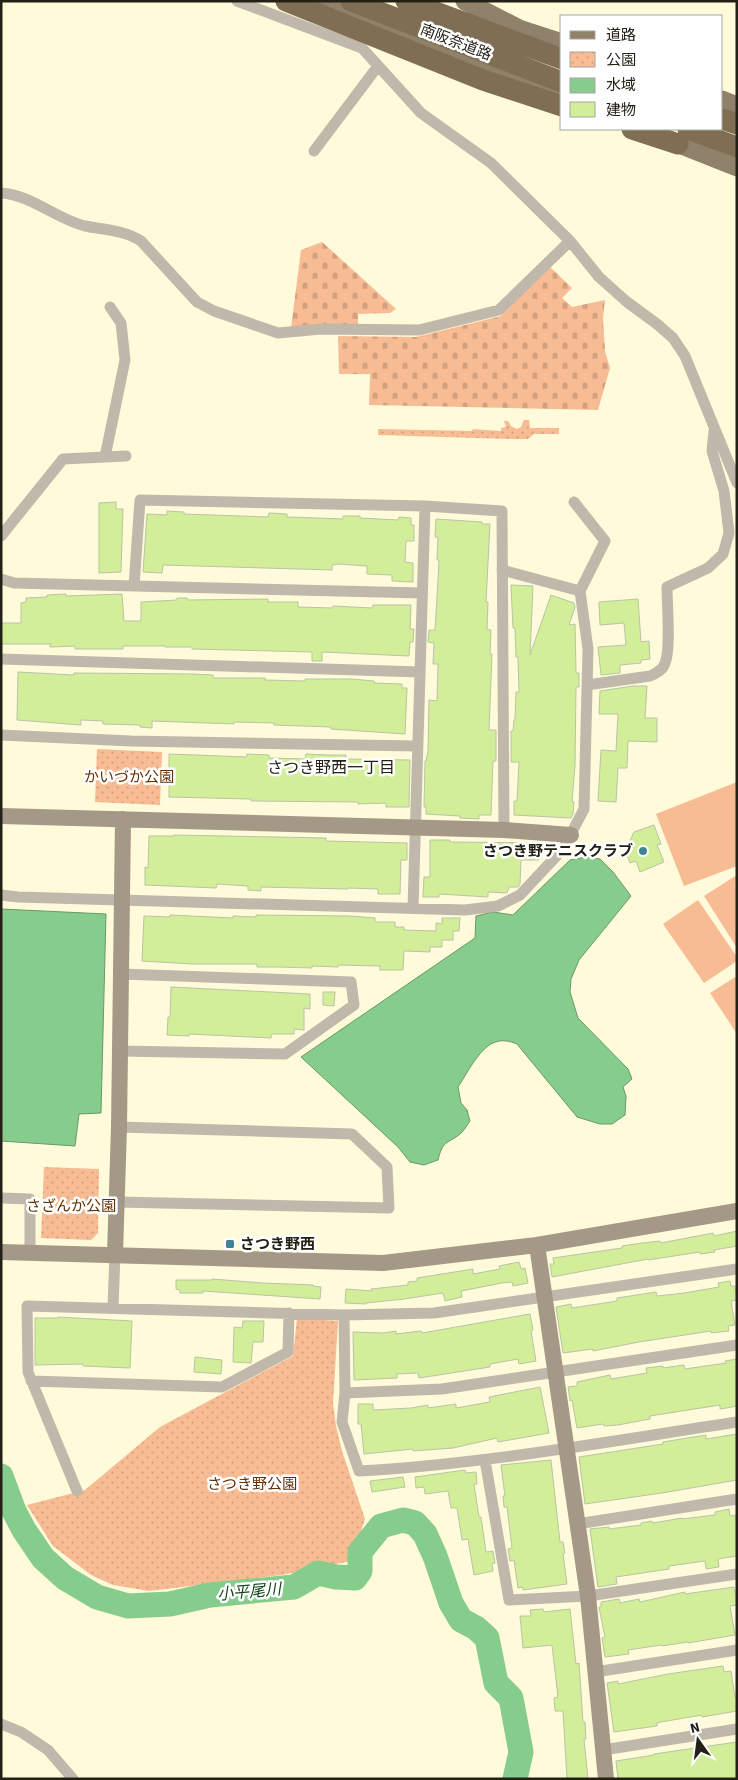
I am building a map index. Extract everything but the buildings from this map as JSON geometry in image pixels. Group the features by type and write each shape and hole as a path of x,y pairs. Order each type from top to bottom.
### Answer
{"highway":[{"path":"286,1 483,80 560,105"},
{"name":"南阪奈道路","path":"351,1 560,81"},
{"name":"南阪奈道路","path":"406,1 560,58"},
{"path":"442,1 519,29"},
{"path":"723,118 737,124"},
{"path":"639,130 683,136 737,147"}],"main road":[{"path":"317,1 560,94"},
{"path":"465,1 519,29 560,42"},
{"path":"723,100 737,106"},
{"path":"649,130 683,136 737,167"}],"street":[{"path":"237,1 362,48 421,113 491,163 570,241 599,277 673,338 685,356 714,431 737,483"},
{"path":"314,151 378,66"},
{"path":"1,193 22,197 84,226 130,234 141,241 197,302 278,333 321,329 419,330 499,310 570,241"},
{"path":"105,457 125,360 121,323 110,307"},
{"path":"588,685 650,676 659,672 665,664 668,653 666,587 708,568 723,554 729,532 724,490 712,451 714,431"},
{"path":"1,536 63,459 126,456"},
{"path":"134,586 140,500 425,506 502,511 504,830"},
{"path":"1,895 465,910 498,906 520,895 563,849 584,809 588,649 580,591 605,541 574,502"},
{"path":"413,908 425,506"},
{"path":"502,570 580,591"},
{"path":"1,579 14,583 422,593"},
{"path":"1,659 420,672"},
{"path":"1,735 131,741 417,746"},
{"path":"1,816 504,830 571,835"},
{"path":"113,1308 120,1127 123,819"},
{"path":"120,1050 285,1054 354,1005 351,982 122,974"},
{"path":"117,1202 388,1208 387,1167 352,1134 120,1127"},
{"path":"1,1198 30,1199 30,1252"},
{"path":"1,1252 383,1263 537,1244 737,1211"},
{"path":"537,1244 554,1372 588,1596 606,1779"},
{"path":"77,1492 28,1372 27,1306 344,1315 434,1313 737,1268"},
{"path":"32,1381 222,1387 288,1352 289,1312"},
{"path":"344,1315 342,1422 359,1472 485,1460 737,1422"},
{"path":"344,1393 442,1389 737,1345"},
{"path":"485,1460 510,1600 588,1596 737,1574"},
{"path":"577,1524 737,1499"},
{"path":"595,1672 737,1650"},
{"path":"1,1724 21,1732 48,1750 72,1779"},
{"path":"603,1750 737,1729"}],"green space":[{"path":"322,242 396,309 390,313 358,314 358,326 291,328 301,250"},
{"path":"549,266 572,288 562,298 572,307 605,300 603,319 605,351 610,368 598,410 369,405 370,374 339,374 338,336 416,337 501,316"},
{"path":"524,420 529,420 530,428 559,428 559,434 534,434 528,439 378,435 378,429 472,431 473,429 501,431 501,428 506,427 504,421 508,421 511,426 517,429 521,427"},
{"name":"かいづか公園","path":"97,749 162,752 160,805 95,802"},
{"path":"737,782 737,866 684,886 656,814"},
{"path":"737,875 737,948 704,896"},
{"path":"698,900 737,957 737,961 704,983 663,924"},
{"path":"737,976 737,1034 710,993"},
{"name":"さざんか公園","path":"44,1167 99,1169 98,1233 91,1240 41,1238"},
{"name":"さつき野公園","path":"297,1318 338,1321 333,1403 336,1426 342,1451 365,1519 351,1561 282,1575 149,1591 113,1585 91,1575 53,1546 27,1505 85,1490 160,1427 293,1356"}],"water":[{"path":"586,857 600,859 613,872 631,896 579,960 571,979 570,992 578,1018 628,1069 632,1079 623,1087 626,1096 625,1115 612,1124 600,1124 577,1117 517,1044 499,1041 488,1046 483,1051 458,1087 461,1103 467,1110 470,1121 464,1130 443,1146 438,1160 424,1165 410,1162 398,1147 301,1057 475,938 476,916 493,912 513,915 570,860"},
{"path":"1,909 106,914 101,1113 79,1114 75,1146 1,1141"}],"waterway":[{"name":"小平尾川","path":"1,1476 14,1511 43,1558 65,1578 97,1597 128,1606 170,1604 210,1595 294,1587 318,1573 336,1577 355,1578 360,1571 360,1552 381,1526 403,1520 415,1523 425,1534 435,1556 451,1603 461,1620 476,1628 487,1638 496,1683 511,1698 521,1752 515,1779"}],"place":[{"name":"さつき野テニスクラブ","path":"643,851"},
{"name":"さつき野西","path":"230,1244"}],"district":[{"name":"さつき野西一丁目","path":"331,767"}]}
